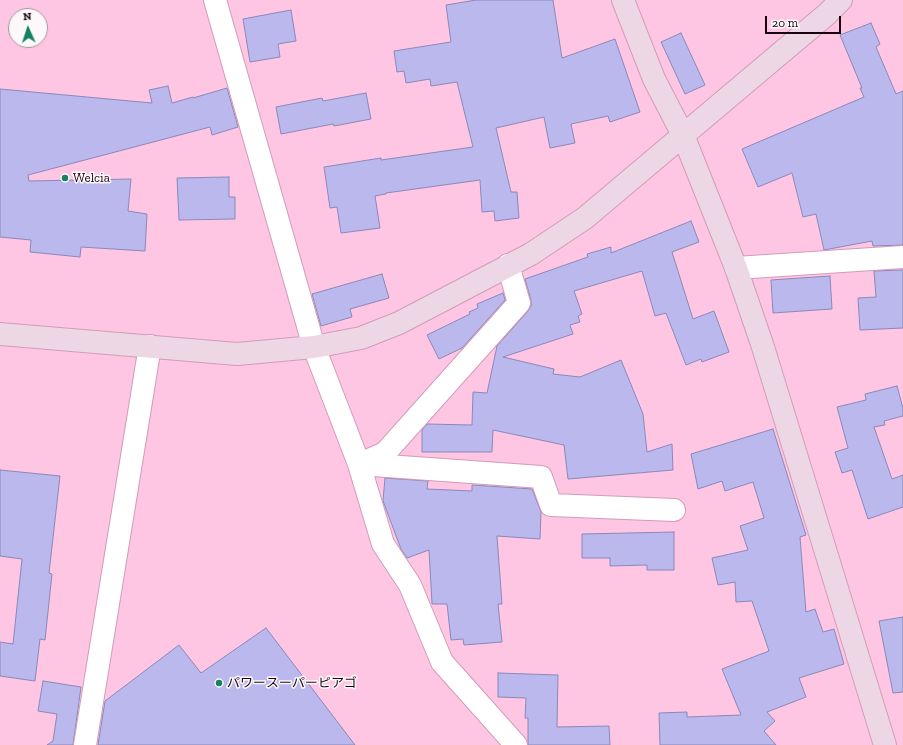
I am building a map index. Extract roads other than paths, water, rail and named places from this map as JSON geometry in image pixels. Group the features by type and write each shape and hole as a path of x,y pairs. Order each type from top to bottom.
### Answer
{"street":[{"path":"215,0 314,347 359,464 383,544 410,585 442,662 516,745"},
{"path":"623,0 654,78 683,135 736,268 763,347 885,745"},
{"path":"0,334 237,354 314,347 361,338 399,323 531,254 585,218 827,14 841,0"},
{"path":"736,268 903,257"},
{"path":"359,464 385,453 519,303 508,265"},
{"path":"84,745 150,346"},
{"path":"359,464 541,477 550,505 674,510"}],"place":[{"name":"Welcia","path":"65,178"},
{"name":"パワースーパーピアゴ","path":"219,683"}]}
